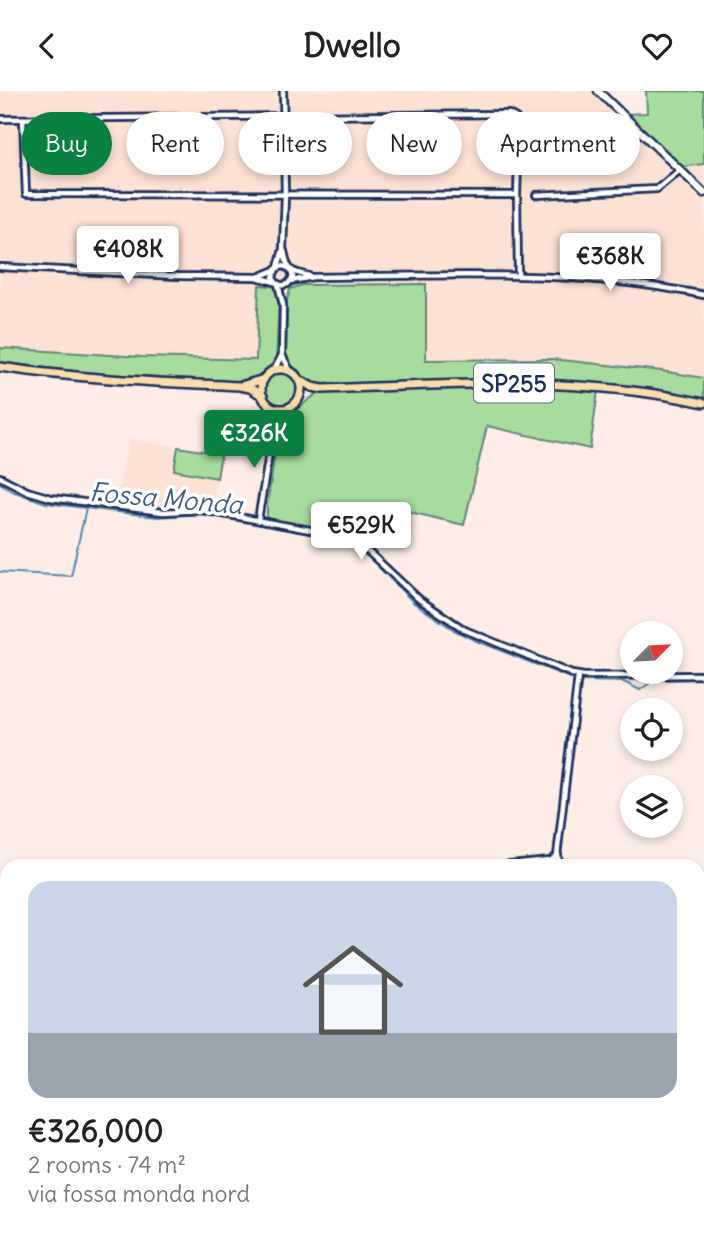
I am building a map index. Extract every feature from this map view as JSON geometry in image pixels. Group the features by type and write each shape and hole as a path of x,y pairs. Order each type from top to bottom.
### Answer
{"main road":[{"path":"597,91 704,193"},
{"path":"0,367 110,379 239,386 263,396"},
{"path":"239,386 264,379 274,370 286,369 291,372"},
{"name":"SP255","path":"291,372 312,387 323,389"},
{"path":"264,379 261,391 263,396 269,405 282,409"},
{"path":"298,379 301,389 298,399"},
{"name":"SP255","path":"282,409 292,406 298,399 313,391 323,389 547,384 650,393 704,403"}],"street":[{"path":"284,91 284,112"},
{"path":"352,116 509,114 516,118 519,129 518,275"},
{"path":"112,118 238,117"},
{"path":"0,119 21,119"},
{"path":"536,195 657,189 680,170"},
{"path":"25,175 26,194 517,195"},
{"path":"274,370 282,355 283,305 293,277 284,249 285,175"},
{"path":"283,305 273,277 284,249"},
{"path":"257,277 283,266 313,277"},
{"path":"0,267 257,277 285,286 313,277 518,275 590,278 704,295"},
{"path":"282,355 291,372"},
{"path":"269,405 274,423"},
{"path":"258,520 274,423 282,409"},
{"path":"0,477 27,491 51,498 159,512 201,510 343,536 354,540 373,555 411,593 466,630 578,679 704,675"},
{"path":"558,859 578,679"},
{"path":"553,859 558,854"}],"shaded area":[{"path":"0,91 603,91 625,112 476,112 476,175 640,175 640,127 683,168 704,165 704,378 552,359 426,360 425,284 294,287 259,285 256,360 142,357 0,348"},
{"path":"129,439 221,454 212,508 200,506 160,510 116,505"}],"green space":[{"path":"646,91 704,91 704,164 683,167 640,127 640,113 647,113"},
{"path":"426,284 426,360 552,359 662,371 704,378 704,399 674,393 547,379 315,384 308,383 298,370 287,363 287,301 290,289 302,285"},
{"path":"259,285 272,286 278,290 276,362 259,376 243,382 89,373 0,362 0,348 142,357 256,360"},
{"path":"281,372 293,377 298,389 293,401 281,406 269,401 264,389 269,377"},
{"path":"530,387 598,391 590,449 487,426 464,525 381,505 368,548 345,534 267,518 280,421 317,394 324,391"},
{"path":"178,447 221,454 217,478 174,470"}],"waterway":[{"name":"Fossa Monda","path":"0,483 12,491 46,503 157,517 202,514 348,542 366,554 414,603 454,630 575,680"},
{"path":"0,572 71,576 86,508"},
{"name":"Fossa Monda","path":"580,681 624,682 640,690 654,680 704,679"}]}
